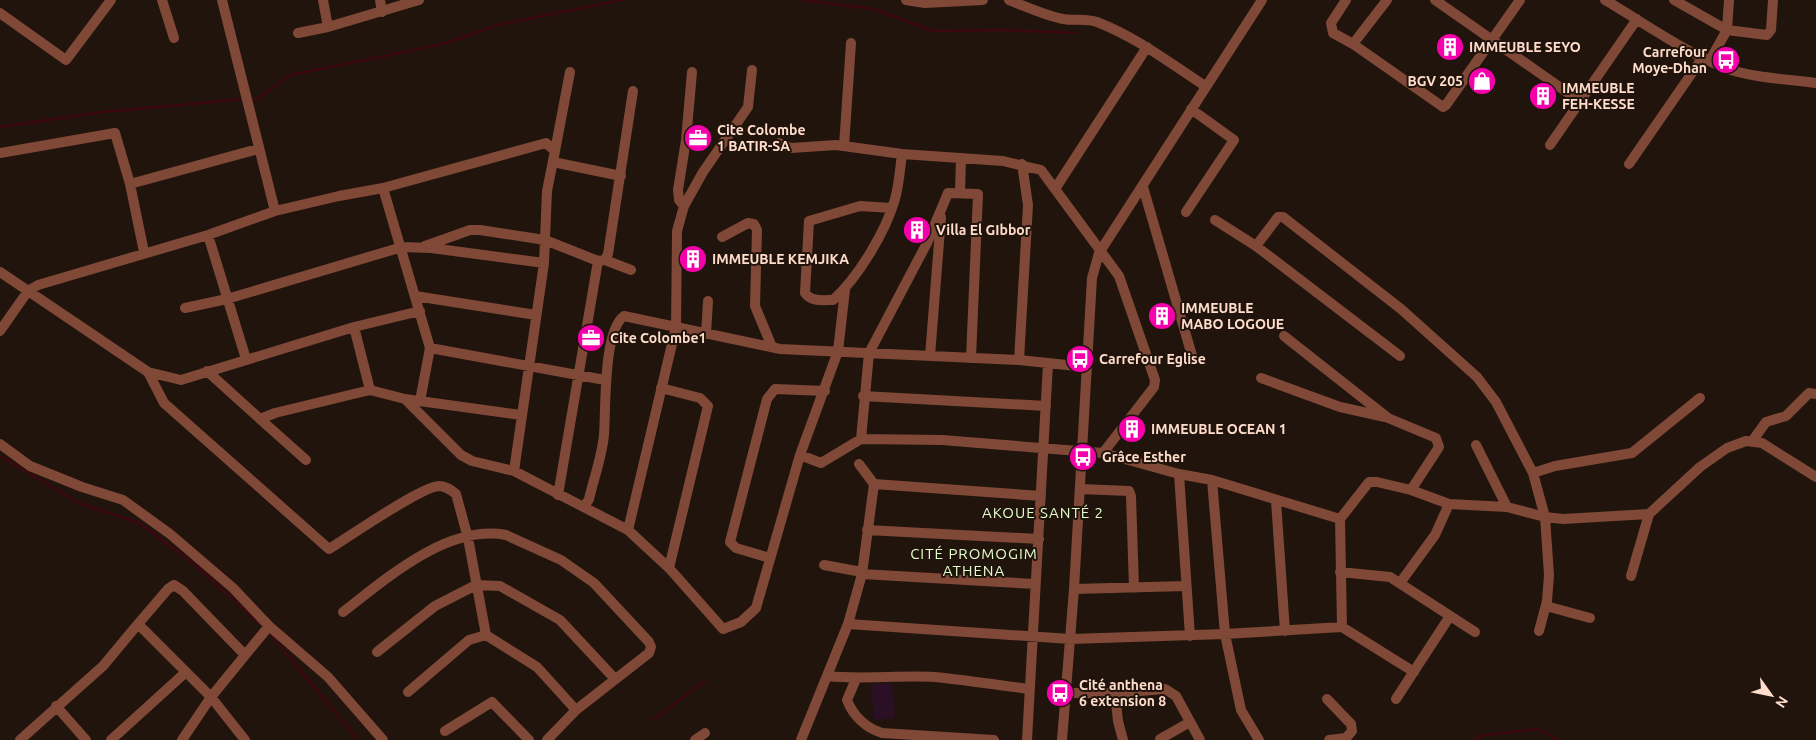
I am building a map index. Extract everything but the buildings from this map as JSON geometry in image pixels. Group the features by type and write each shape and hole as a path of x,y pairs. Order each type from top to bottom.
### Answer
{"street":[{"path":"0,13 66,60 112,0"},
{"path":"162,0 174,38"},
{"path":"222,0 275,211"},
{"path":"323,0 328,28"},
{"path":"380,0 382,12"},
{"path":"298,33 328,28 420,0"},
{"path":"906,0 925,3 983,0"},
{"path":"1009,0 1039,13 1065,19 1094,21 1147,47 1205,86"},
{"path":"1062,740 1074,589 1091,285 1100,252 1143,188 1205,86 1262,0"},
{"path":"1346,0 1330,23 1332,33 1353,44 1443,106 1446,105 1520,0"},
{"path":"1353,44 1387,0"},
{"path":"1435,0 1581,102"},
{"path":"1605,0 1707,59 1747,74 1816,83"},
{"path":"1674,0 1727,30 1767,35 1771,30 1773,0"},
{"path":"1629,164 1727,30 1729,0"},
{"path":"1550,145 1637,19"},
{"path":"844,146 851,43"},
{"path":"1055,189 1147,47"},
{"path":"628,530 676,327 677,231 684,206 703,172 748,107 752,70"},
{"path":"514,471 544,263 547,191 570,72"},
{"path":"684,206 679,200 678,190 686,140 692,72"},
{"path":"558,495 601,261 608,254 633,91"},
{"path":"1186,212 1234,140 1191,109"},
{"path":"0,153 115,133 130,184 144,252"},
{"path":"0,331 28,291 38,285 144,252 208,235 275,211 383,188 546,143 555,151"},
{"path":"779,143 791,148 844,146 902,154 1022,164 1041,170 1119,276 1155,380 1154,387 1102,453"},
{"path":"130,184 258,149"},
{"path":"892,208 860,206 809,221 805,293 807,296 811,299 833,300 845,290 873,247 892,208 902,154"},
{"path":"960,192 961,158"},
{"path":"553,162 621,176"},
{"path":"1019,360 1028,206 1022,164"},
{"path":"383,188 402,247 430,348 420,401"},
{"path":"1143,188 1193,359"},
{"path":"860,439 869,353 926,243 948,193 978,194 970,358"},
{"path":"930,356 942,207"},
{"path":"1256,246 1274,221 1278,217 1283,217 1401,309 1477,377 1496,402 1533,472 1545,517 1549,575 1546,606 1539,631"},
{"path":"1215,220 1256,246 1400,356"},
{"path":"722,237 748,223 754,224 757,230 755,306 772,347"},
{"path":"419,248 470,230 545,240 631,270"},
{"path":"208,235 246,359"},
{"path":"184,308 227,299 402,247 544,263"},
{"path":"0,272 148,372 181,380 354,327 420,311"},
{"path":"405,399 462,455 472,461 514,471 580,507 585,506 628,530 669,568 723,629 742,622 756,608 800,455 825,391 838,351 845,290"},
{"path":"416,296 536,315"},
{"path":"706,334 708,301"},
{"path":"585,506 589,499 604,436 606,380 616,324 624,316 772,347 1019,360 1086,368"},
{"path":"354,327 370,390"},
{"path":"1284,336 1388,418"},
{"path":"430,348 606,380"},
{"path":"1027,740 1048,364"},
{"path":"207,371 306,460"},
{"path":"148,372 164,403 329,550 415,496 436,486 448,489 459,499 486,635 538,667 576,710"},
{"path":"1262,378 1340,407 1388,418 1436,438 1439,442 1439,447 1410,490"},
{"path":"661,388 700,398 708,406 669,568"},
{"path":"770,558 736,548 730,542 766,399 775,389 825,391"},
{"path":"260,419 275,413 370,390 405,399 521,414"},
{"path":"1753,440 1766,422 1786,416 1809,394 1816,394"},
{"path":"863,396 1046,406"},
{"path":"1533,472 1555,466 1632,452 1700,398"},
{"path":"800,455 822,464 860,439 942,440 1082,453 1102,453 1179,474 1212,480 1340,519"},
{"path":"1631,576 1649,514 1700,467 1720,452 1753,440 1762,442 1816,477"},
{"path":"0,444 30,466 82,487 122,500 170,534 233,588 269,626 328,677 382,740"},
{"path":"1476,445 1507,507"},
{"path":"806,738 808,721 848,624 862,573 874,484 859,464"},
{"path":"1179,474 1190,636"},
{"path":"1212,480 1226,634 1241,710 1259,740"},
{"path":"1342,627 1340,519 1369,482 1377,482 1410,490 1449,504 1507,507 1545,517 1563,519 1649,514"},
{"path":"874,484 1041,496"},
{"path":"1080,489 1124,490 1129,492 1131,496 1134,588"},
{"path":"1276,501 1285,631"},
{"path":"1400,583 1434,535 1449,504"},
{"path":"867,530 1039,539"},
{"path":"343,612 407,562 434,548 468,538 497,534 506,536 561,560 594,583 649,642 651,647 649,653 576,710 546,740"},
{"path":"824,565 862,573 1036,584"},
{"path":"1340,572 1384,576 1400,583 1475,632"},
{"path":"20,740 103,666 168,588 174,585 183,591 245,655"},
{"path":"377,652 435,606 476,585 500,586 560,620 615,679"},
{"path":"1074,589 1186,586"},
{"path":"1546,606 1590,618"},
{"path":"1396,698 1450,616"},
{"path":"138,624 211,697 245,740"},
{"path":"848,624 1032,638 1070,639 1190,636 1342,627 1414,672"},
{"path":"182,740 211,697 269,626"},
{"path":"408,692 469,640 486,635"},
{"path":"111,740 186,672"},
{"path":"827,676 856,679 897,676 935,678 1029,689"},
{"path":"856,679 847,700 850,710 870,729 882,733 994,740"},
{"path":"1066,692 1165,689 1176,696 1200,740"},
{"path":"1115,692 1118,722 1124,740"},
{"path":"1327,699 1351,724 1352,731 1346,738 1329,740"},
{"path":"445,731 492,702 529,740"},
{"path":"56,706 86,740"},
{"path":"1160,739 1190,722"},
{"path":"695,740 705,733"}],"shaded area":[{"path":"892,683 895,718 874,720 871,685"}],"waterway":[{"path":"250,99 257,99 290,75 443,44 498,25 622,0"},
{"path":"803,0 873,9 934,31 1005,30 1076,33"},
{"path":"0,127 102,112 244,99"},
{"path":"0,456 81,504 140,523 194,564 260,624"},
{"path":"270,634 358,740"},
{"path":"655,719 704,681"},
{"path":"1474,740 1479,736 1537,729 1558,740"}],"place":[{"name":"IMMEUBLE SEYO","path":"1450,47"},
{"name":"Carrefour Moye-Dhan","path":"1726,60"},
{"name":"BGV 205","path":"1482,81"},
{"name":"IMMEUBLE FEH-KESSE","path":"1543,96"},
{"name":"Cite Colombe 1 BATIR-SA","path":"698,138"},
{"name":"Villa El GIbbor","path":"917,230"},
{"name":"IMMEUBLE KEMJIKA","path":"693,259"},
{"name":"IMMEUBLE MABO LOGOUE","path":"1162,316"},
{"name":"Cite Colombe1","path":"591,338"},
{"name":"Carrefour Eglise","path":"1080,359"},
{"name":"IMMEUBLE OCEAN 1","path":"1132,429"},
{"name":"Grâce Esther","path":"1083,457"},
{"name":"Cité anthena 6 extension 8","path":"1060,693"}],"district":[{"name":"AKOUE SANTÉ 2","path":"1043,512"},
{"name":"CITÉ PROMOGIM ATHENA","path":"974,562"}]}
